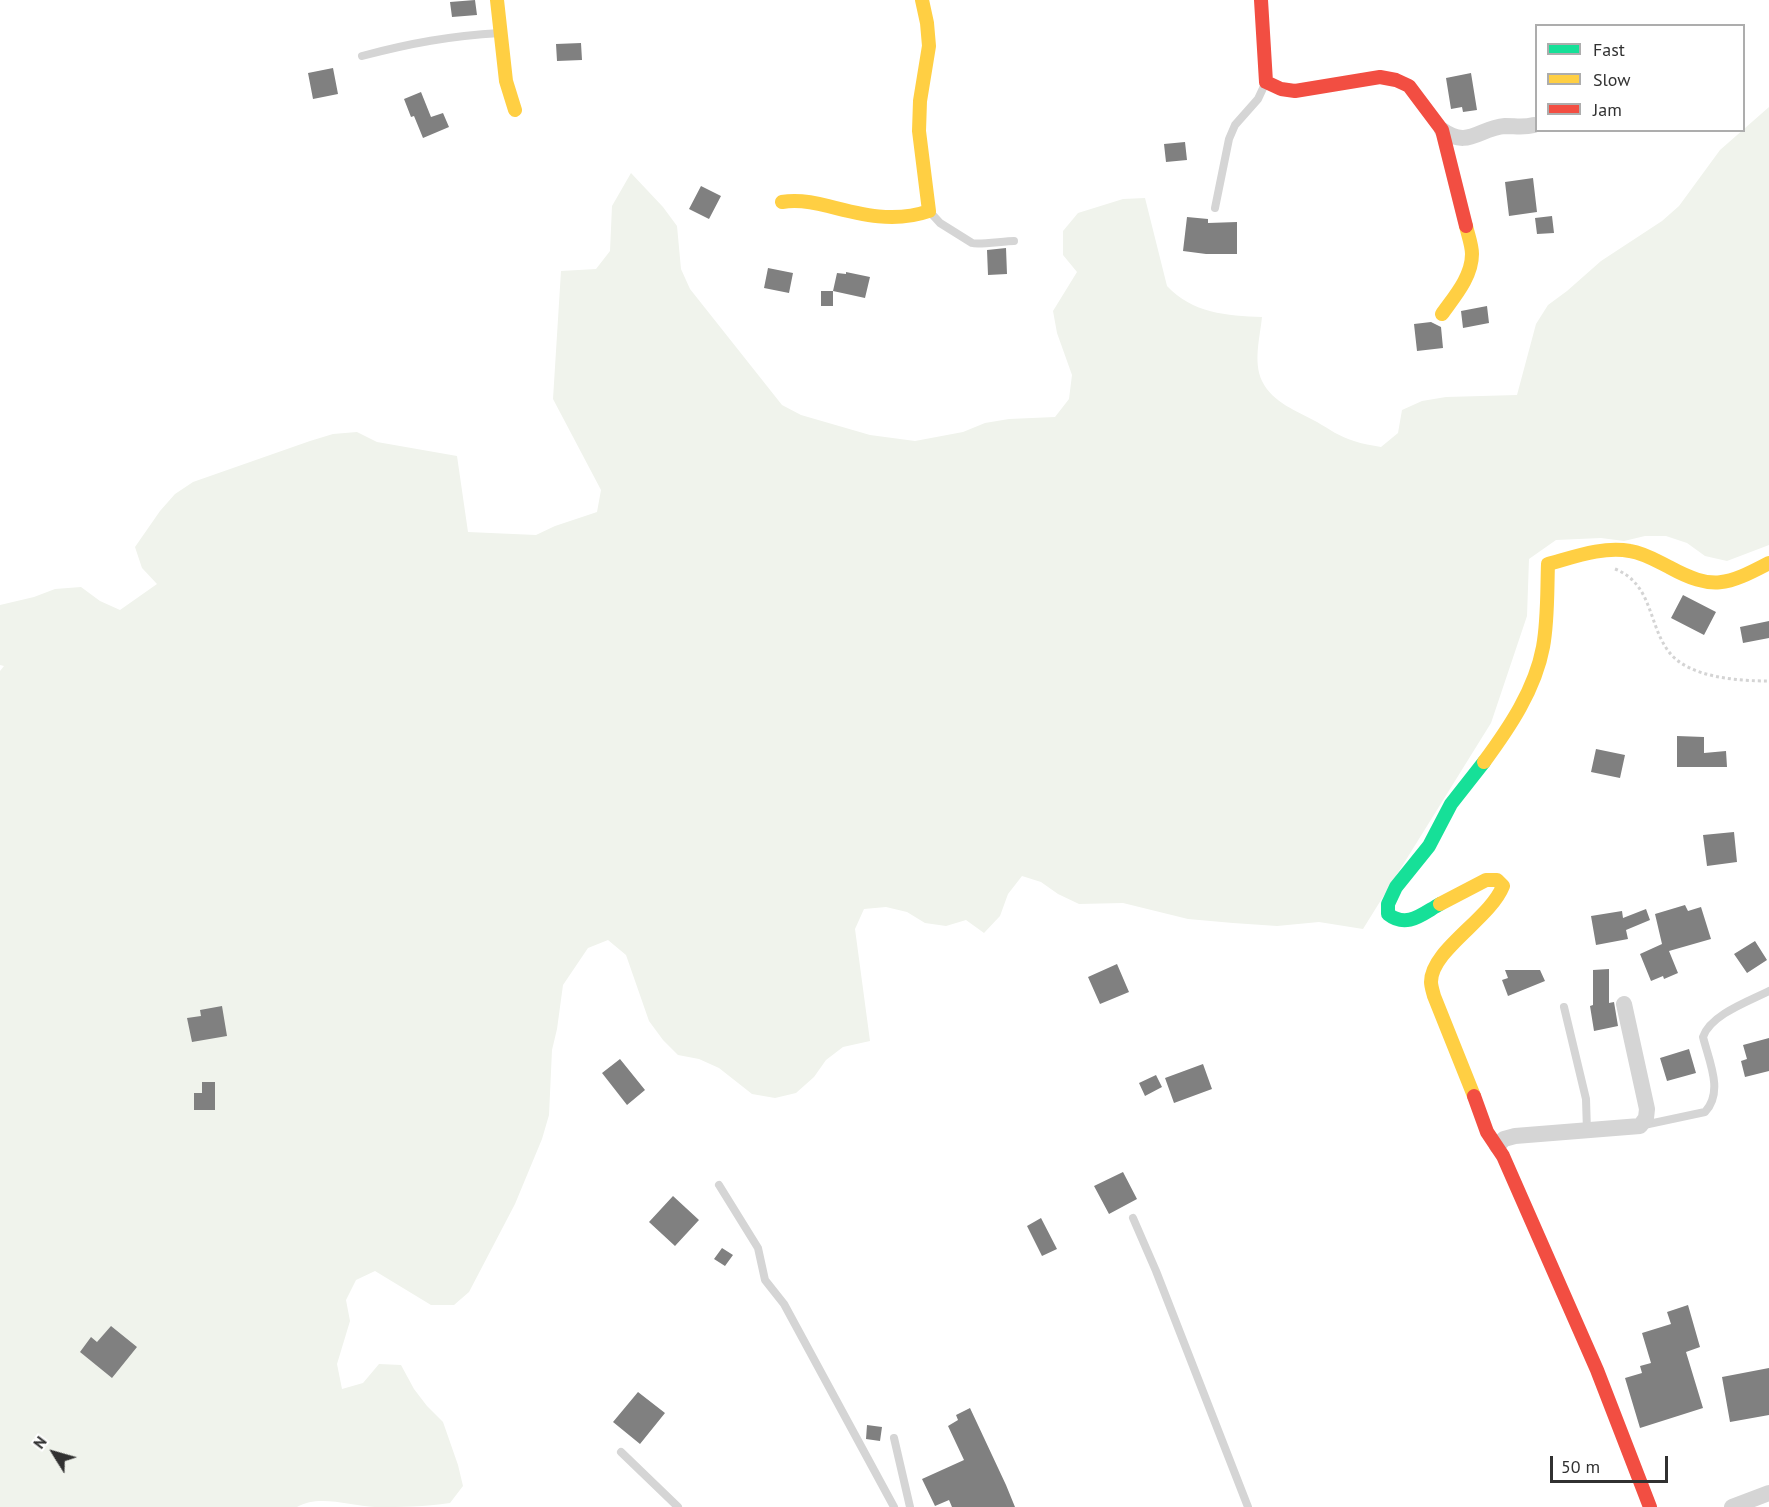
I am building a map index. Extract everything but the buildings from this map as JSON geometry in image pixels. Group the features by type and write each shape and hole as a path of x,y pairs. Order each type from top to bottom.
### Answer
{"street":[{"path":"497,0 506,81 515,110"},
{"path":"782,202 814,202 854,212 890,217 921,215 929,211 919,134 919,116 929,46 928,27 922,0"},
{"path":"1261,0 1266,82 1281,89 1295,92 1380,77 1396,80 1409,86 1442,130 1452,138 1464,139 1504,126 1524,128 1534,125"},
{"path":"1442,130 1473,262 1468,274 1442,314"},
{"path":"1650,1507 1597,1370 1503,1156 1487,1132 1434,996 1431,982 1434,968 1447,950 1492,906 1503,886 1497,880 1486,880 1409,921 1396,921 1388,914 1386,904 1394,889 1429,846 1454,801 1505,734 1524,699 1540,658 1548,564 1598,552 1625,550 1650,556 1685,577 1703,584 1717,585 1736,581 1769,563"},
{"path":"1497,1146 1504,1140 1515,1136 1640,1126 1646,1118 1647,1109 1624,1004"},
{"path":"1732,1507 1769,1493"}],"lane":[{"path":"362,56 450,36 500,33"},
{"path":"1215,208 1229,139 1235,125 1258,99 1266,82"},
{"path":"929,211 940,223 972,243 996,240 1014,241"},
{"path":"1640,1126 1705,1112 1711,1105 1715,1091 1703,1037 1705,1030 1720,1017 1769,991"},
{"path":"1564,1007 1586,1099 1587,1131"},
{"path":"719,1185 758,1248 765,1280 784,1304 894,1507"},
{"path":"1132,1218 1156,1271 1248,1507"},
{"path":"894,1438 910,1507"},
{"path":"621,1452 678,1507"}],"path":[{"path":"1610,567 1628,574 1639,588 1670,653 1687,667 1735,681 1769,681"}],"shaded area":[{"path":"1769,107 1769,545 1727,561 1705,556 1687,543 1666,536 1645,536 1624,541 1601,538 1556,540 1529,559 1527,616 1491,723 1363,929 1319,922 1277,926 1233,923 1188,919 1123,903 1079,904 1058,894 1041,882 1022,876 1008,894 1000,916 984,933 966,920 946,926 925,923 907,912 886,907 864,909 855,929 870,1041 843,1047 826,1060 814,1077 796,1093 775,1098 752,1094 719,1068 699,1059 678,1055 649,1021 626,955 608,940 588,948 563,985 552,1050 549,1115 542,1139 515,1204 469,1292 454,1305 431,1305 375,1271 356,1280 346,1300 350,1321 337,1364 342,1389 363,1383 379,1364 401,1365 414,1389 443,1422 463,1486 450,1503 394,1507 315,1501 297,1507 0,1507 0,671 4,666 0,665 0,605 34,597 55,589 81,587 100,601 120,610 157,584 142,568 135,547 175,494 193,482 333,434 357,432 377,442 457,456 468,532 536,535 597,512 601,490 553,399 561,271 596,269 610,251 612,206 631,173 663,207 677,226 681,269 690,289 782,405 801,415 870,435 915,441 963,432 985,423 1009,419 1055,417 1069,399 1072,375 1057,333 1053,311 1077,272 1063,255 1063,231 1078,213 1123,199 1145,198 1167,286 1187,302 1211,311 1236,316 1262,317 1258,349 1259,374 1272,395 1286,406 1335,433 1360,443 1381,447 1398,433 1402,410 1422,401 1446,397 1517,395 1536,324 1548,305 1601,261 1662,221 1679,206 1720,150 1741,132 1745,132 1745,128"}],"traffic: fast":[{"path":"1440,904 1421,916 1408,920 1395,918 1388,914 1388,904 1396,887 1429,846 1451,804 1484,762"}],"traffic: slow":[{"path":"497,0 506,81 515,110"},
{"path":"782,202 811,202 853,212 891,217 904,217 929,211 919,131 920,101 929,46 922,0"},
{"path":"1442,314 1462,286 1469,271 1472,251 1466,226"},
{"path":"1484,762 1520,708 1539,663 1546,627 1548,564 1589,553 1620,550 1645,555 1697,580 1720,582 1742,576 1769,563"},
{"path":"1440,904 1486,880 1497,880 1503,886 1486,910 1440,958 1431,982 1434,996 1474,1096"}],"traffic: jam":[{"path":"1261,0 1266,82 1281,89 1295,91 1380,77 1396,80 1409,86 1442,130 1466,226"},
{"path":"1474,1096 1487,1132 1503,1156 1597,1370 1650,1507"}]}
